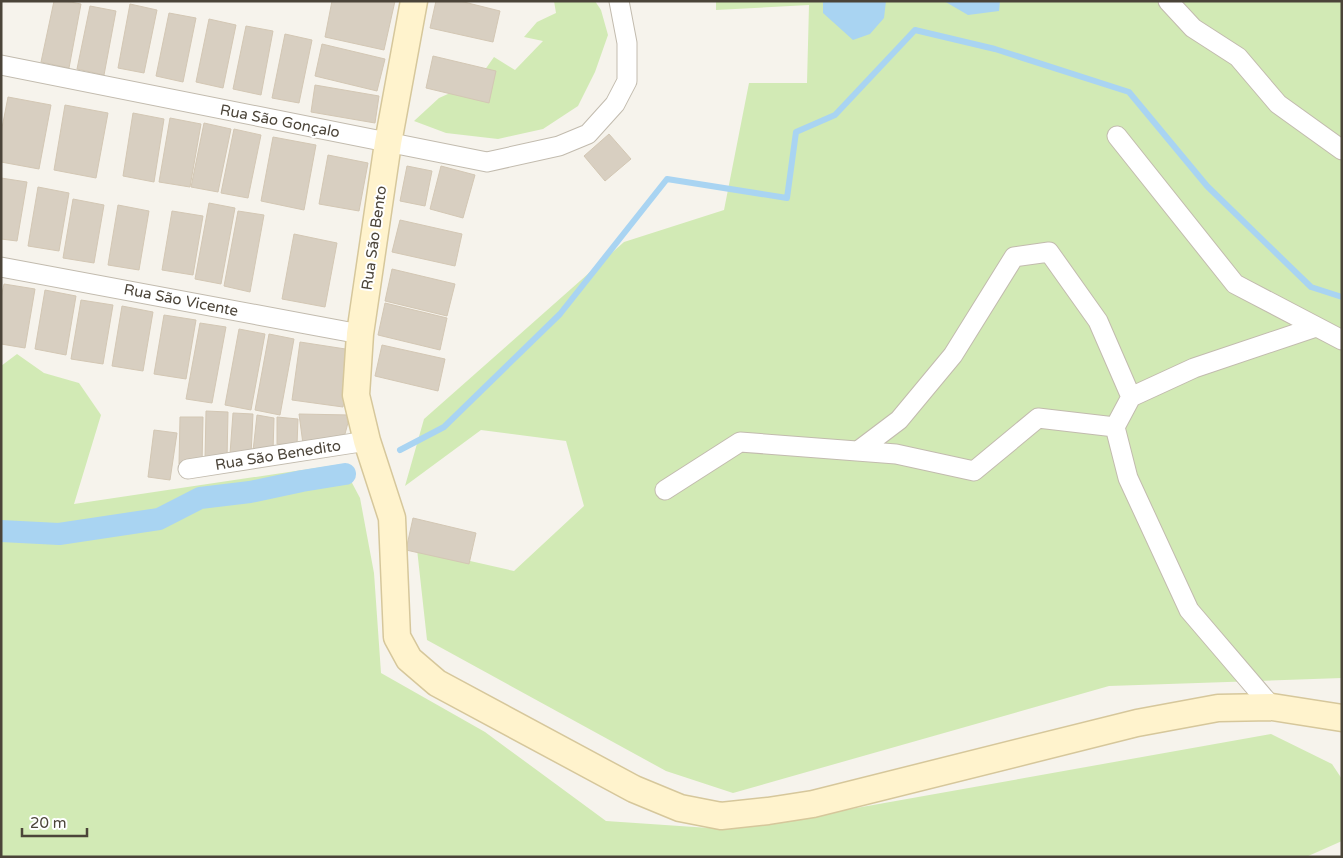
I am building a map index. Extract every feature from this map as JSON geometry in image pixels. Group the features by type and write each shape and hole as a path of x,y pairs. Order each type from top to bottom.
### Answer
{"street":[{"name":"Rua São Bento","path":"414,1 388,143 360,334 356,395 367,441 392,518 397,637 409,659 437,683 634,789 680,808 721,816 812,804 1137,723 1218,708 1272,707 1342,718"},
{"name":"Rua São Gonçalo","path":"1,65 487,162 560,146 588,134 615,104 627,81 627,43 619,1"},
{"path":"1168,1 1193,28 1238,57 1278,104 1342,150"},
{"path":"1117,136 1235,284 1342,340"},
{"path":"858,451 899,420 953,355 1014,257 1049,252 1098,322 1131,397"},
{"name":"Rua São Vicente","path":"1,267 360,334"},
{"path":"1272,707 1189,610 1128,478 1115,427 1131,397 1194,368 1316,327"},
{"path":"665,490 740,442 896,454 974,471 1038,418 1115,427"},
{"name":"Rua São Benedito","path":"188,469 367,441"}],"green space":[{"path":"554,1 595,1 601,10 608,35 595,72 578,106 543,129 498,139 446,133 414,121 439,98 477,81 494,57 515,70 543,41 524,37 537,22 556,13"},
{"path":"716,1 1342,1 1342,678 1109,686 733,793 666,771 427,640 417,549 514,571 584,506 566,441 481,430 405,486 424,419 624,242 724,210 749,83 807,83 809,5 716,10"},
{"path":"17,354 44,373 79,383 101,415 74,504 342,464 360,498 374,573 381,673 485,732 606,821 724,829 845,810 1271,734 1332,764 1342,779 1342,841 1306,857 1,857 1,366"}],"water":[{"path":"823,1 886,1 884,18 870,34 853,40 823,13"},
{"path":"944,1 1000,1 999,11 968,15"}],"building":[{"path":"54,1 81,4 69,68 41,62"},
{"path":"332,1 395,1 384,50 325,37"},
{"path":"436,1 460,1 500,11 493,42 430,28"},
{"path":"130,4 157,10 144,73 118,68"},
{"path":"90,6 116,11 104,75 77,69"},
{"path":"169,13 196,18 183,82 156,76"},
{"path":"209,19 236,25 223,88 196,82"},
{"path":"246,26 273,31 261,95 233,89"},
{"path":"285,34 312,40 299,103 272,98"},
{"path":"322,44 385,59 377,91 315,76"},
{"path":"433,56 496,71 489,103 426,88"},
{"path":"315,85 379,96 375,123 311,112"},
{"path":"8,97 51,105 39,169 1,162 1,133"},
{"path":"65,105 108,113 96,178 54,170"},
{"path":"133,113 164,119 154,182 123,176"},
{"path":"170,118 201,124 190,187 159,182"},
{"path":"204,123 231,129 218,192 191,187"},
{"path":"234,129 261,135 248,198 221,193"},
{"path":"609,134 631,159 605,181 584,156"},
{"path":"273,137 316,145 304,210 261,201"},
{"path":"328,155 368,163 359,211 319,204"},
{"path":"407,166 432,171 425,206 400,201"},
{"path":"441,166 475,175 463,218 430,209"},
{"path":"1,178 27,182 17,241 1,239"},
{"path":"38,187 69,193 59,251 28,246"},
{"path":"73,199 104,205 94,263 63,258"},
{"path":"209,203 235,208 221,284 195,279"},
{"path":"118,205 149,211 139,270 108,265"},
{"path":"172,211 203,216 193,275 162,270"},
{"path":"238,211 264,215 250,292 224,286"},
{"path":"400,220 462,234 455,266 392,252"},
{"path":"294,234 337,243 325,307 282,299"},
{"path":"392,269 455,284 447,316 385,301"},
{"path":"4,284 35,289 25,348 1,344 1,298"},
{"path":"45,290 76,296 66,355 35,349"},
{"path":"81,300 113,305 103,364 71,359"},
{"path":"385,303 447,318 440,350 378,335"},
{"path":"122,306 153,312 143,371 112,366"},
{"path":"164,315 196,320 186,379 154,374"},
{"path":"200,323 226,327 212,403 186,399"},
{"path":"239,329 265,334 251,410 225,405"},
{"path":"269,334 294,339 280,415 255,410"},
{"path":"300,342 352,350 343,407 292,400"},
{"path":"382,345 445,359 438,391 375,376"},
{"path":"206,411 228,412 227,459 205,459"},
{"path":"233,413 253,414 251,455 230,454"},
{"path":"299,414 350,415 345,434 303,444"},
{"path":"257,415 274,418 273,452 253,451"},
{"path":"180,417 203,417 202,465 179,464"},
{"path":"277,417 298,419 297,445 277,444"},
{"path":"154,430 177,433 170,480 148,477"},
{"path":"413,518 476,533 469,564 406,550"}],"waterway":[{"path":"400,450 444,427 560,314 667,179 787,198 796,132 835,115 915,30 995,49 1129,92 1207,186 1311,287 1342,297"},
{"path":"1,531 59,534 159,519 200,498 250,492 345,474"}]}
